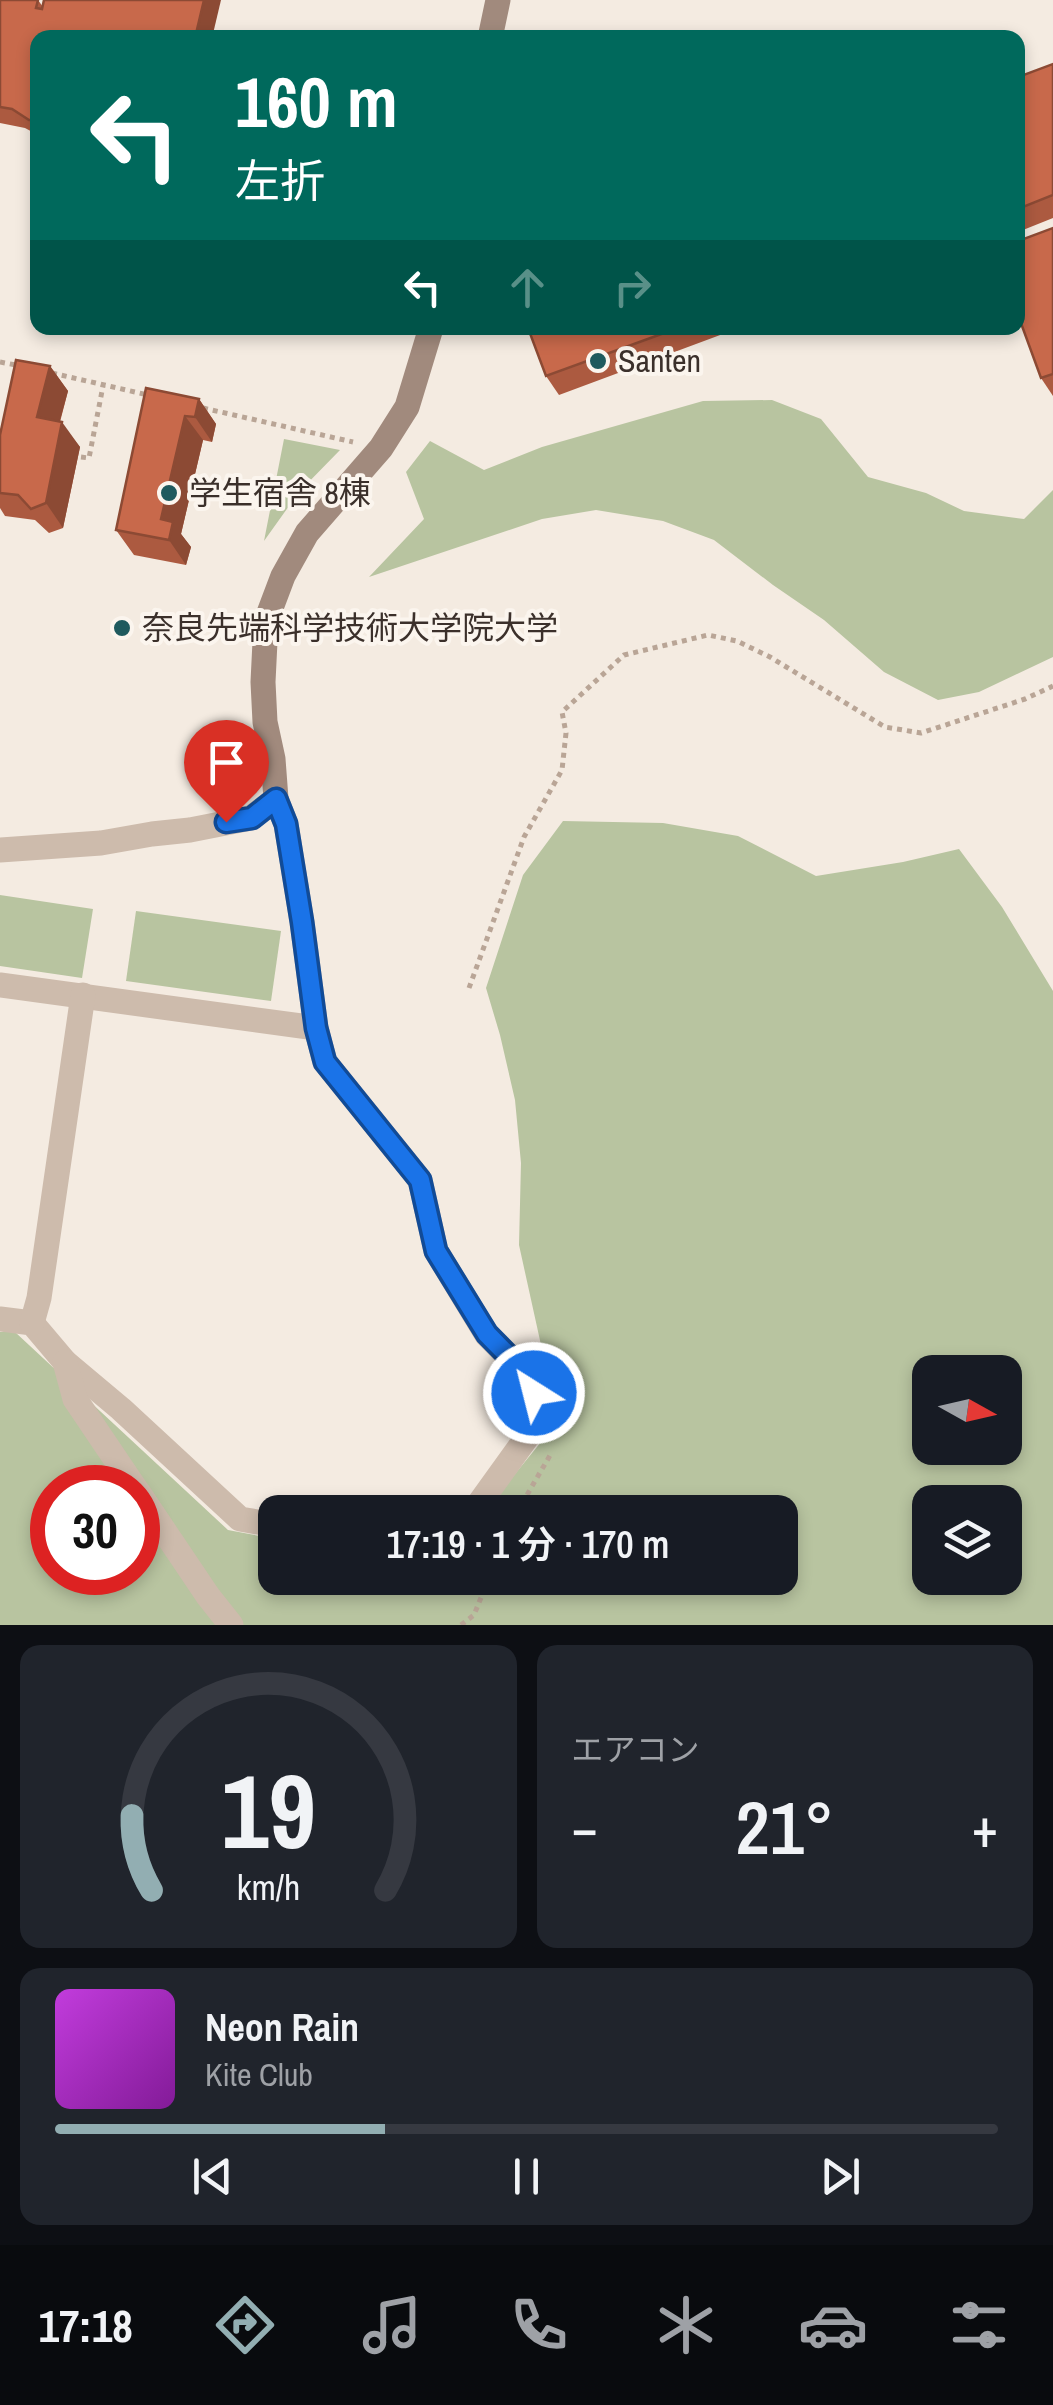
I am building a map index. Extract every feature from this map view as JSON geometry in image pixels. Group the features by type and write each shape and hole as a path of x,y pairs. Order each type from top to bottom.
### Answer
{"street":[{"path":"492,30 498,0"},
{"path":"429,335 408,408 381,448 306,533 283,576 266,622 264,695 276,799 286,824 316,1028 325,1062 420,1180 436,1251 487,1334 534,1382 535,1426 485,1495"},
{"path":"0,850 101,843 190,830 252,818 276,799"},
{"path":"0,985 316,1028"},
{"path":"32,1323 40,1298 83,995"},
{"path":"0,1319 32,1323 65,1362 240,1518 258,1522"},
{"path":"65,1362 75,1399 119,1465"},
{"path":"160,1525 231,1625"}],"path":[{"path":"0,362 34,369"},
{"path":"52,373 161,398"},
{"path":"80,457 89,458 103,385"},
{"path":"200,407 381,448"},
{"path":"470,988 524,837 562,770 566,733 562,712 624,655 708,635 737,641 885,727 921,733 1053,686"},
{"path":"460,1625 474,1615 482,1595"}],"green space":[{"path":"772,400 821,419 868,477 926,493 964,511 1024,519 1053,490 1053,657 979,692 938,700 884,672 824,620 714,540 663,521 596,510 542,519 369,577 424,519 406,472 430,441 484,470 542,447 703,401"},
{"path":"284,439 340,450 299,492 264,541"},
{"path":"563,821 663,823 738,836 816,876 959,849 1002,907 1053,991 1053,1625 0,1625 0,1332 15,1332 158,1465 30,1465 30,1595 160,1595 160,1467 228,1530 258,1536 258,1595 798,1595 798,1495 498,1495 550,1431 554,1404 519,1245 521,1163 515,1100 486,988 523,875"},
{"path":"0,895 93,909 82,978 0,966"},
{"path":"136,911 281,931 271,1001 126,981"}],"building":[{"path":"0,0 38,0 36,8 42,9 44,0 204,0 197,30 30,30 30,120 0,107"},
{"path":"1053,64 1053,195 1025,206 1025,74"},
{"path":"1053,228 1053,374 1041,378 1025,334 1025,238"},
{"path":"531,335 659,335 546,376"},
{"path":"16,360 50,366 37,417 62,422 46,503 31,509 18,495 0,493 0,435"},
{"path":"146,388 199,399 195,417 185,416 161,519 173,522 169,540 116,530"}],"place":[{"name":"Santen","path":"598,361"},
{"name":"学生宿舎 8棟","path":"169,493"},
{"name":"奈良先端科学技術大学院大学","path":"122,628"}],"route":[{"path":"226,822 252,818 276,799 286,824 316,1028 325,1062 420,1180 436,1251 487,1334 534,1382 534,1393"}]}
